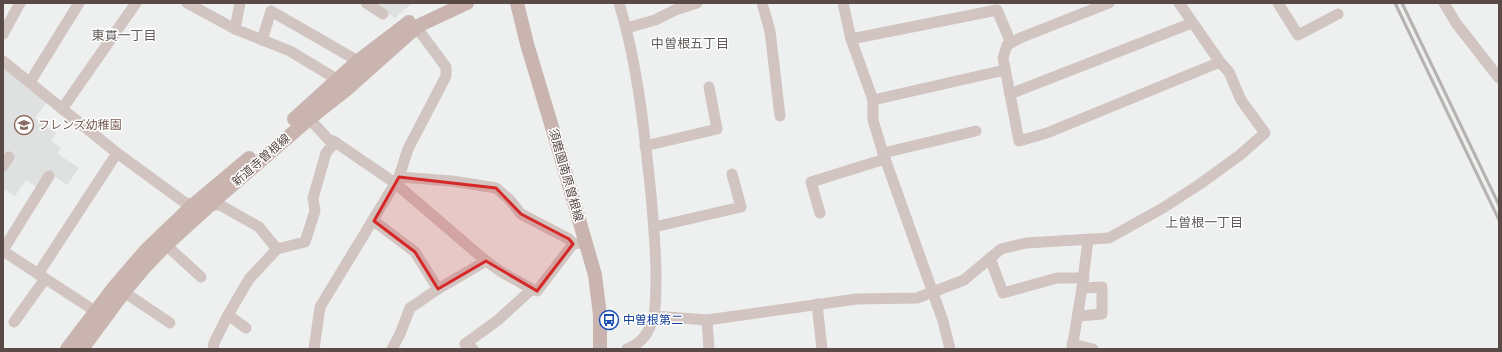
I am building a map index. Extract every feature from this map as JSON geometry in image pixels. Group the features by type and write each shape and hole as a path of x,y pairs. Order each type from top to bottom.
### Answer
{"main road":[{"name":"新道寺曽根線","path":"342,85 358,61 412,19 443,3"},
{"name":"新道寺曽根線","path":"67,349 95,311 146,250 193,205 342,85 417,28 458,6 467,3"},
{"name":"須磨園南原曽根線","path":"517,3 579,243 595,275 600,315 600,349"},
{"name":"新道寺曽根線","path":"82,349 124,292 166,245 306,115"}],"street":[{"path":"3,34 20,3"},
{"path":"30,82 80,3"},
{"path":"62,109 136,3"},
{"path":"187,3 235,29 290,51 342,85"},
{"path":"235,29 240,3"},
{"path":"366,3 383,14"},
{"path":"620,3 635,68 656,240 656,300 654,316 646,335 638,343 628,349"},
{"path":"627,28 655,20 675,10 697,3"},
{"path":"762,3 770,31 780,116"},
{"path":"843,3 851,39 873,100 873,120 884,156 943,321 950,349"},
{"path":"1109,3 1020,38 1007,45 1003,58 1019,141 1047,133 1220,62"},
{"path":"654,316 707,320 856,299 917,298 964,280 1001,249 1026,243 1108,238 1163,208 1240,155 1265,133 1241,100 1229,72 1220,62 1178,3"},
{"path":"1444,3 1456,23 1499,78"},
{"path":"1281,4 1298,35 1338,14"},
{"path":"851,39 997,10 1011,43"},
{"path":"262,40 271,11 358,61"},
{"path":"1010,94 1192,23"},
{"path":"314,349 320,307 374,221 397,180 408,149 446,76 446,67 417,28"},
{"path":"3,61 117,153 184,202 193,205 220,205 259,227 277,249"},
{"path":"873,100 927,89 1005,70"},
{"path":"645,146 717,130 709,87"},
{"path":"306,115 328,139 397,180 486,261 503,273 532,289 537,291 579,243 521,214 509,199 496,188 452,181 397,180"},
{"path":"820,213 811,182 884,156 976,131"},
{"path":"213,349 214,343 228,315 249,279 277,249 305,242 315,211 313,198 326,153 335,142"},
{"path":"14,322 117,153"},
{"path":"654,227 741,207 732,174"},
{"path":"49,176 3,250 95,311"},
{"path":"374,221 415,252 438,289"},
{"path":"1088,240 1083,283 1072,347 1093,349"},
{"path":"166,245 201,277"},
{"path":"990,258 1003,293 1057,278 1102,287 1102,314 1078,316"},
{"path":"392,349 400,334 410,308 438,289 486,261"},
{"path":"473,349 465,344 498,320 532,289"},
{"path":"124,292 170,323"},
{"path":"818,304 822,349"},
{"path":"228,315 246,328"},
{"path":"707,320 709,349"}],"highlighted area":[{"path":"399,177 496,188 521,214 569,239 573,244 537,291 486,261 438,289 415,252 374,221"}],"shaded area":[{"path":"373,3 412,3 395,18"},
{"name":"フレンズ幼稚園","path":"5,70 47,102 35,118 56,133 51,141 61,148 58,154 79,168 67,185 46,171 37,187 26,180 15,196 3,189 3,73"}],"railway":[{"path":"1395,3 1499,220"},
{"path":"1402,3 1499,205"}],"place":[{"name":"フレンズ幼稚園","path":"24,125"},
{"name":"中曽根第二","path":"609,320"}],"district":[{"name":"東貫一丁目","path":"124,35"},
{"name":"中曽根五丁目","path":"690,43"},
{"name":"上曽根一丁目","path":"1204,222"}]}
